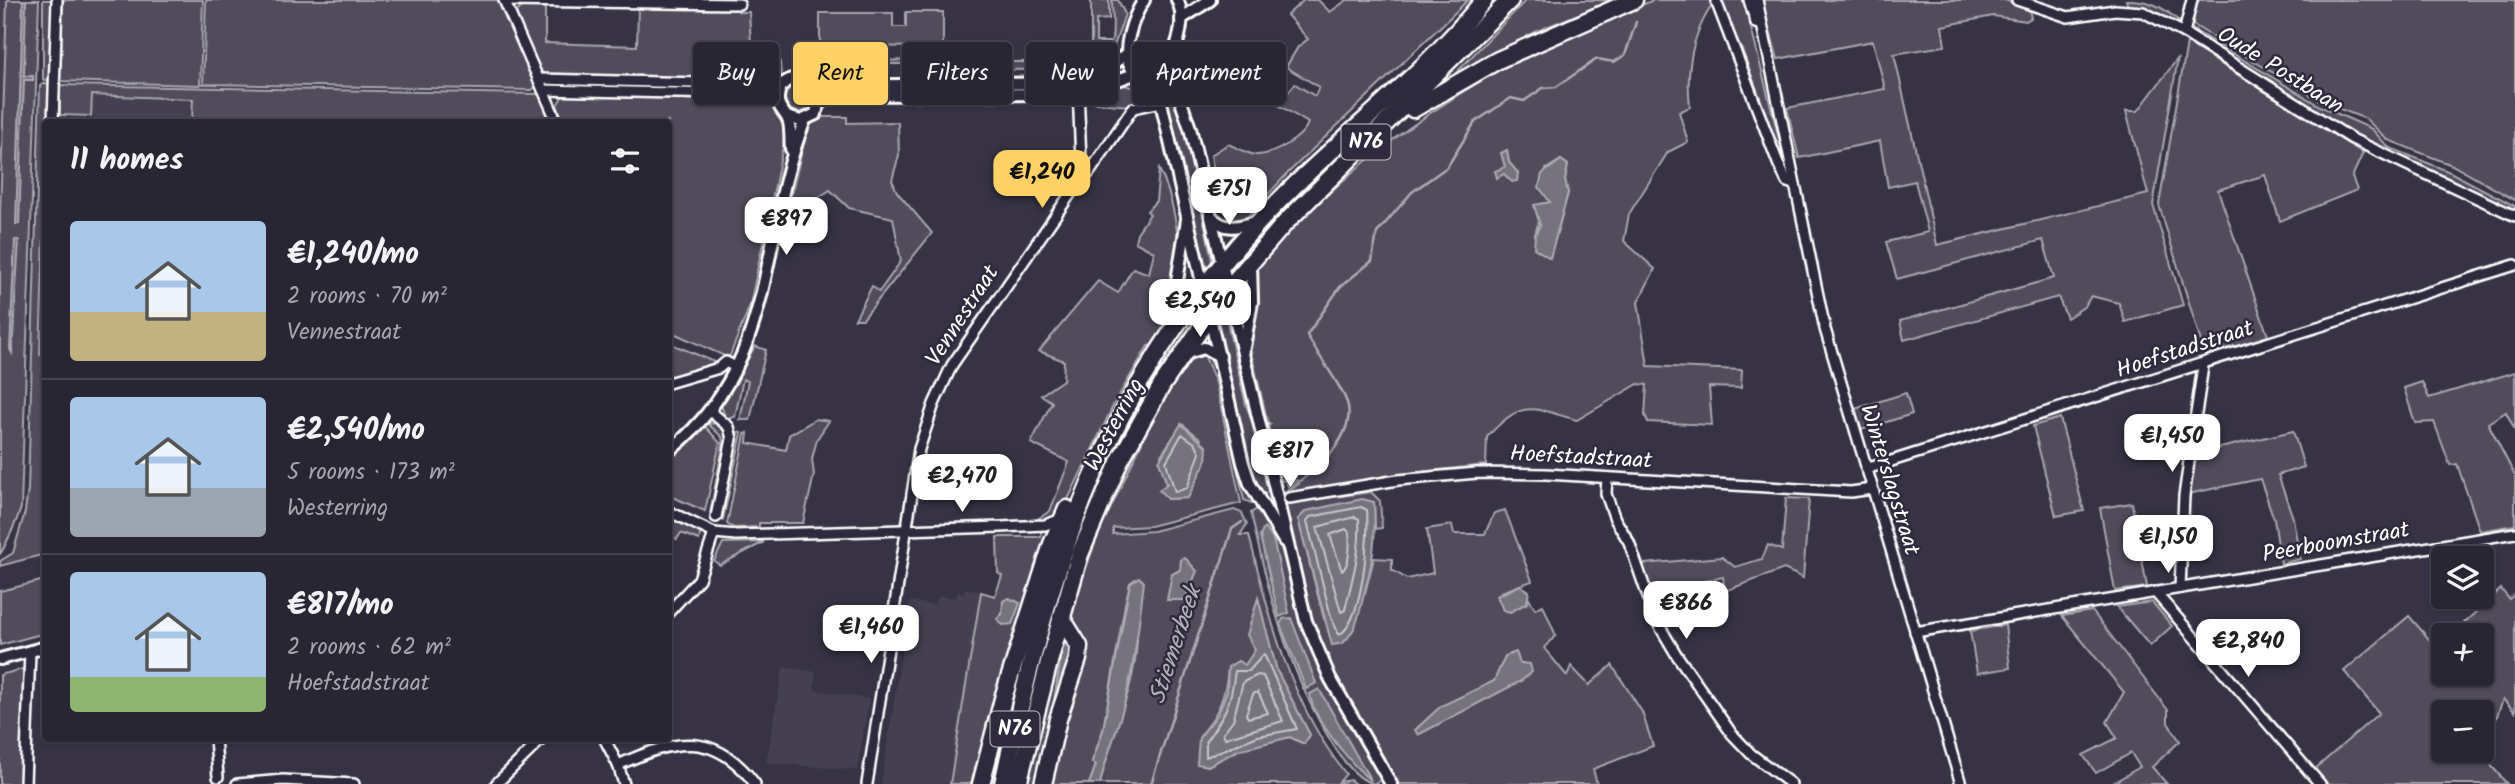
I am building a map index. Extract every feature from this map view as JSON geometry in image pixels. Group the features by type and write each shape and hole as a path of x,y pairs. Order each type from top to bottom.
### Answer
{"highway":[{"name":"Westerring","path":"1003,784 1028,675 1062,553 1098,460 1122,412 1183,313 1221,263 1259,221 1438,50 1485,0"},
{"name":"Westerring","path":"1018,784 1061,617 1097,510 1145,413 1227,290 1252,259 1333,173 1510,0"},
{"path":"1384,126 1498,60 1634,0"},
{"path":"981,784 1004,695 1062,519 1098,460"},
{"path":"1043,784 1058,719 1078,659 1079,646 1061,617"}],"street":[{"path":"53,119 57,0"},
{"path":"556,119 505,0 739,4"},
{"path":"1132,68 1127,53 1134,21 1143,0"},
{"path":"1181,19 1210,0"},
{"name":"Winterslagstraat","path":"1749,0 1769,62"},
{"name":"Winterslagstraat","path":"1757,0 1825,329 1961,784"},
{"name":"Oude Postbaan","path":"2017,0 2068,17 2133,9 2158,18 2352,139 2515,216"},
{"path":"2184,33 2192,0"},
{"path":"1174,42 1181,19 1181,1"},
{"path":"509,11 524,2"},
{"name":"Winterslagstraat","path":"1715,8 1778,163 1787,183 1794,184"},
{"path":"1118,61 1127,53"},
{"path":"538,79 777,85 793,80"},
{"path":"779,98 786,82"},
{"path":"888,87 1026,88"},
{"path":"543,90 693,93"},
{"path":"888,94 1026,90"},
{"path":"779,102 787,117 791,155"},
{"path":"787,117 804,120 816,114 820,105"},
{"name":"Vennestraat","path":"867,784 919,449 934,404 952,365 1072,193 1079,175 1078,105"},
{"name":"Vennestraat","path":"1079,175 1088,173 1133,108 1147,105"},
{"path":"1162,105 1246,474 1289,551"},
{"path":"1182,105 1190,128 1306,621 1321,660 1391,784"},
{"path":"672,448 710,411 737,368 751,336 791,155 804,120"},
{"path":"1210,215 1218,224 1227,227 1259,221"},
{"path":"1183,313 1177,281 1187,216"},
{"path":"1243,357 1252,302 1252,259"},
{"name":"Hoefstadstraat","path":"1866,469 2203,366 2515,265"},
{"path":"1182,355 1198,348 1210,349 1220,356"},
{"path":"672,382 719,368 726,362 737,368"},
{"path":"2180,588 2184,496 2203,366"},
{"path":"710,411 729,427 732,439 716,517"},
{"name":"Hoefstadstraat","path":"1289,498 1434,475 1546,474 1851,492 1872,489"},
{"path":"1606,478 1605,494 1615,519 1629,542 1656,620 1676,654 1732,734 1751,754 1791,784"},
{"path":"672,513 714,533 805,534 1045,525 1062,519"},
{"path":"672,609 699,579 714,533"},
{"name":"Peerboomstraat","path":"1915,632 2515,533"},
{"path":"2155,592 2320,784"},
{"path":"0,659 42,648"},
{"path":"25,784 30,651"},
{"path":"215,742 218,777"},
{"path":"496,784 539,742"},
{"path":"606,742 624,784"},
{"path":"618,765 650,750 692,743 726,755 755,784"},
{"path":"237,784 283,780 354,784"}],"shaded area":[{"path":"0,0 7,0 0,213"},
{"path":"7,0 39,0 21,507 0,554 0,213"},
{"path":"43,0 52,0 50,80 43,80"},
{"path":"63,0 203,0 200,85 60,81"},
{"path":"206,0 500,0 537,86 532,90 203,84"},
{"path":"1091,0 1109,0 1109,19 1096,20 1096,42 1091,42"},
{"path":"1112,0 1118,0 1125,14 1115,42 1111,42"},
{"path":"1304,0 1318,0 1330,12 1347,0 1468,0 1289,172 1246,218 1235,223 1219,205 1211,155 1228,144 1263,155 1294,140 1308,123 1279,105 1286,105 1286,94 1295,84 1315,96 1319,87 1286,67 1298,47 1308,39 1287,15"},
{"path":"1494,0 1502,0 1236,270 1235,263 1321,169 1442,56"},
{"path":"1526,0 1613,0 1537,31 1451,78"},
{"path":"1654,0 1712,0 1713,4 1700,28 1692,54 1690,107 1679,112 1688,142 1668,152 1629,214 1624,241 1655,269 1638,302 1648,366 1742,370 1741,388 1709,387 1712,425 1648,422 1645,415 1647,385 1638,384 1577,420 1537,410 1518,411 1487,437 1486,465 1408,473 1285,495 1284,491 1288,492 1299,484 1297,480 1288,486 1285,480 1281,481 1268,426 1271,424 1268,424 1248,339 1254,271 1278,238 1285,237 1315,206 1381,149 1452,99 1565,36","holes":["1561,160 1568,165 1565,180 1568,193 1555,240 1535,235 1543,205 1550,202 1544,191 1546,169"]},
{"path":"1719,0 1744,0 1787,171 1743,52"},
{"path":"1761,0 2005,0 2029,9 2031,18 2026,21 1993,16 1942,26 1945,46 1894,54 1937,245 2148,194 2126,111 2138,111 2178,58 2153,205 2183,305 2125,322 2119,303 2091,296 2085,306 2067,318 2058,297 1904,340 1900,321 2054,278 2043,240 1897,279 1886,242 1928,232 1915,181 1888,187 1880,141 1799,158 1787,108 1885,89 1873,41 1778,59"},
{"path":"2126,0 2155,5 2180,22 2167,21 2142,9 2128,6"},
{"path":"2197,0 2515,0 2515,200 2452,165 2388,140 2366,119 2322,102 2190,23"},
{"path":"524,6 545,6 545,43 637,46 638,6 738,8 739,12 749,12 751,42 693,42 693,80 546,77 540,72 516,12"},
{"path":"906,12 943,12 943,42 902,42 902,47 888,47 888,42 820,42 820,13 893,13 893,27 906,27"},
{"path":"2189,27 2320,106 2372,129 2388,147 2450,172 2515,206 2515,212 2353,137 2190,32"},
{"path":"2187,43 2363,153 2352,177 2357,190 2280,221 2265,175 2218,190 2268,336 2205,355 2159,205"},
{"path":"888,60 902,60 902,64 888,64"},
{"path":"1012,62 1026,62 1026,70 1012,70"},
{"path":"49,84 48,119 42,119 42,555 0,566 0,561 13,553 25,512 28,489 40,86"},
{"path":"60,85 536,94 540,95 551,119 192,119 193,99 92,95 91,116 60,115"},
{"path":"549,85 693,86 693,91 552,88"},
{"path":"793,85 793,105 811,105 809,108 799,112 789,108 785,98"},
{"path":"1118,86 1132,87 1133,105 1129,106 1118,105"},
{"path":"564,94 693,98 693,105 771,105 776,111 785,137 750,305 729,358 672,332 672,119 563,119 557,105"},
{"path":"91,95 193,99 192,119 90,119"},
{"path":"1164,105 1178,105 1184,124 1212,260 1209,267 1205,263"},
{"path":"819,117 847,117 847,123 898,122 899,155 892,180 897,192 932,233 863,319 855,319 872,286 879,292 901,261 893,218 849,208 830,190 816,199 797,198 790,232 782,231 808,127"},
{"path":"1159,169 1171,201 1178,237 1180,274 1176,312 1154,345 1148,346 1114,404 1062,512 1049,521 1031,523 1050,511 1069,462 1031,443 1052,402 1041,395 1063,380 1064,361 1039,351 1098,281 1118,293 1133,268 1149,274 1154,252 1135,242 1137,233 1150,214 1147,211 1156,201"},
{"path":"1224,309 1246,405 1255,428 1271,490 1261,496 1250,476 1215,317"},
{"path":"1182,330 1147,388 1082,528 1075,528 1146,382"},
{"path":"672,344 715,362 713,366 672,377"},
{"path":"755,346 766,350 750,420 740,420 748,381 743,379 735,417 726,419 721,405"},
{"path":"1203,352 1216,383 1241,503 1150,526 1113,528 1113,534 1153,531 1234,510 1242,513 1247,524 1240,535 1249,535 1274,629 1296,690 1310,719 1346,774 1339,782 1350,780 1355,784 1100,784 1135,660 1137,633 1134,580 1130,583 1125,604 1103,730 1092,762 1096,765 1089,784 1047,784 1071,610 1098,535 1151,423 1186,359","holes":["1182,424 1201,439 1188,498 1168,499 1161,455","1258,599 1277,671 1310,735 1304,744 1290,737 1238,750 1208,766 1199,738 1220,705 1228,667 1245,666 1255,650"]},
{"path":"1206,352 1216,362 1256,500 1251,503 1244,500 1216,372"},
{"path":"2515,372 2515,430 2506,412 2488,423 2515,476 2515,525 2480,531 2457,464 2450,465 2434,422 2415,423 2404,388 2422,382 2429,398"},
{"path":"1906,393 1912,414 1861,430 1855,409"},
{"path":"2060,418 2084,511 2056,516 2033,426"},
{"path":"816,419 829,421 817,439 812,459 814,475 803,523 759,523 759,527 734,528 727,524 745,434 748,433 747,443 786,450 789,435"},
{"path":"707,423 720,424 728,439 714,507 710,513 723,444 722,437"},
{"path":"705,426 720,443 705,511 672,497 672,457"},
{"path":"2293,431 2304,467 2278,475 2293,518 2300,559 2281,564 2274,519 2260,479 2188,494 2194,454"},
{"path":"734,432 742,433 723,520 721,516 736,440"},
{"path":"1371,492 1380,501 1382,528 1375,529 1374,502 1298,519 1324,619 1365,593 1374,558 1392,559 1392,570 1407,579 1433,573 1427,529 1452,525 1454,534 1485,534 1494,513 1505,510 1532,581 1501,592 1527,603 1529,599 1535,609 1543,605 1556,636 1544,648 1567,676 1571,666 1589,685 1612,665 1642,712 1653,746 1593,769 1597,784 1397,784 1333,674 1311,620 1280,493 1290,503"},
{"path":"1786,498 1809,499 1803,578 1784,569 1725,591 1723,577 1666,590 1651,597 1641,565 1722,557 1735,567 1762,559 1768,545 1782,550"},
{"path":"2132,503 2147,587 2115,591 2100,508"},
{"path":"1260,507 1284,557 1302,624 1317,660 1343,712 1383,779 1373,784 1358,776 1340,756 1312,707 1289,654 1272,599 1251,513"},
{"path":"672,518 701,531 699,540 681,533 677,539 672,537"},
{"path":"1056,525 977,784 950,784 981,592 995,596 1002,576 998,573 997,537 1041,537 1041,529"},
{"path":"764,542 720,565 714,561 723,543"},
{"path":"42,581 42,634 0,645 0,591"},
{"path":"1044,582 994,784 986,784"},
{"path":"965,588 981,592 950,784 881,784 910,601 933,605 940,596 956,598 957,592 964,593"},
{"path":"2501,589 2509,599 2515,594 2515,712 2503,699 2494,725 2494,700 2431,700 2431,763 2489,763 2507,784 2328,784 2315,769 2379,713 2344,671 2409,616 2431,641 2431,686 2494,686 2494,623 2464,623 2479,609 2494,609 2494,595"},
{"path":"2152,602 2172,626 2150,646 2117,607"},
{"path":"2092,611 2168,710 2168,723 2180,741 2152,767 2167,784 2111,784 2140,767 2131,753 2096,773 2083,755 2117,738 2107,722 2124,692 2062,616"},
{"path":"2005,625 2010,668 1977,673 1970,631"},
{"path":"1065,629 1072,640 1039,784 1027,784"},
{"path":"783,667 816,672 814,690 869,699 857,770 766,763"},
{"path":"23,669 26,682 21,784 0,784 0,675"}],"water":[{"path":"23,0 26,0 24,76 33,76 33,80 24,80 19,224 16,224"},
{"path":"1507,150 1509,162 1518,173 1517,181 1512,182 1504,174 1497,178 1495,171 1505,167 1501,153"},
{"path":"1561,160 1568,165 1565,180 1568,193 1550,258 1534,248 1535,235 1540,225 1534,205 1550,202 1539,187 1542,174"},
{"path":"15,240 19,240 12,353 10,349"},
{"path":"1181,424 1207,447 1206,461 1188,498 1168,499 1159,490 1167,484 1159,461"},
{"path":"1362,499 1374,502 1374,538 1370,570 1355,626 1343,643 1332,645 1298,519 1306,511"},
{"path":"1264,528 1273,538 1289,613 1279,617 1260,536"},
{"path":"1185,558 1197,571 1185,600 1167,600 1172,574 1180,570 1181,559"},
{"path":"1139,577 1144,582 1125,701 1100,784 1089,784 1096,765 1092,762 1103,730 1130,583"},
{"path":"1520,585 1529,591 1527,603 1510,612 1503,610 1497,596"},
{"path":"1009,598 1020,603 1012,624 1003,625 997,619 1002,614 1003,601"},
{"path":"1258,598 1277,671 1310,735 1304,744 1290,737 1238,750 1208,766 1197,764 1199,738 1218,714 1227,691 1228,667 1238,661 1245,665 1255,650 1247,635"},
{"path":"1291,618 1316,683 1306,689 1280,624 1283,619"},
{"path":"1068,638 1073,653 1052,714 1063,643"},
{"path":"1516,652 1520,663 1530,664 1532,672 1521,681 1418,735 1415,730 1441,706 1494,681 1505,656"},
{"path":"1319,689 1371,781 1325,728 1312,704 1310,694"}],"waterway":[{"name":"Stiemerbeek","path":"1287,490 1330,454 1345,431 1348,419 1346,399 1307,335 1340,287 1372,261 1377,233 1412,192 1447,167 1475,122 1511,98 1524,101 1543,88 1556,87 1597,59 1614,62 1625,55 1636,22"},
{"name":"Stiemerbeek","path":"1151,784 1232,529 1242,522"}]}
